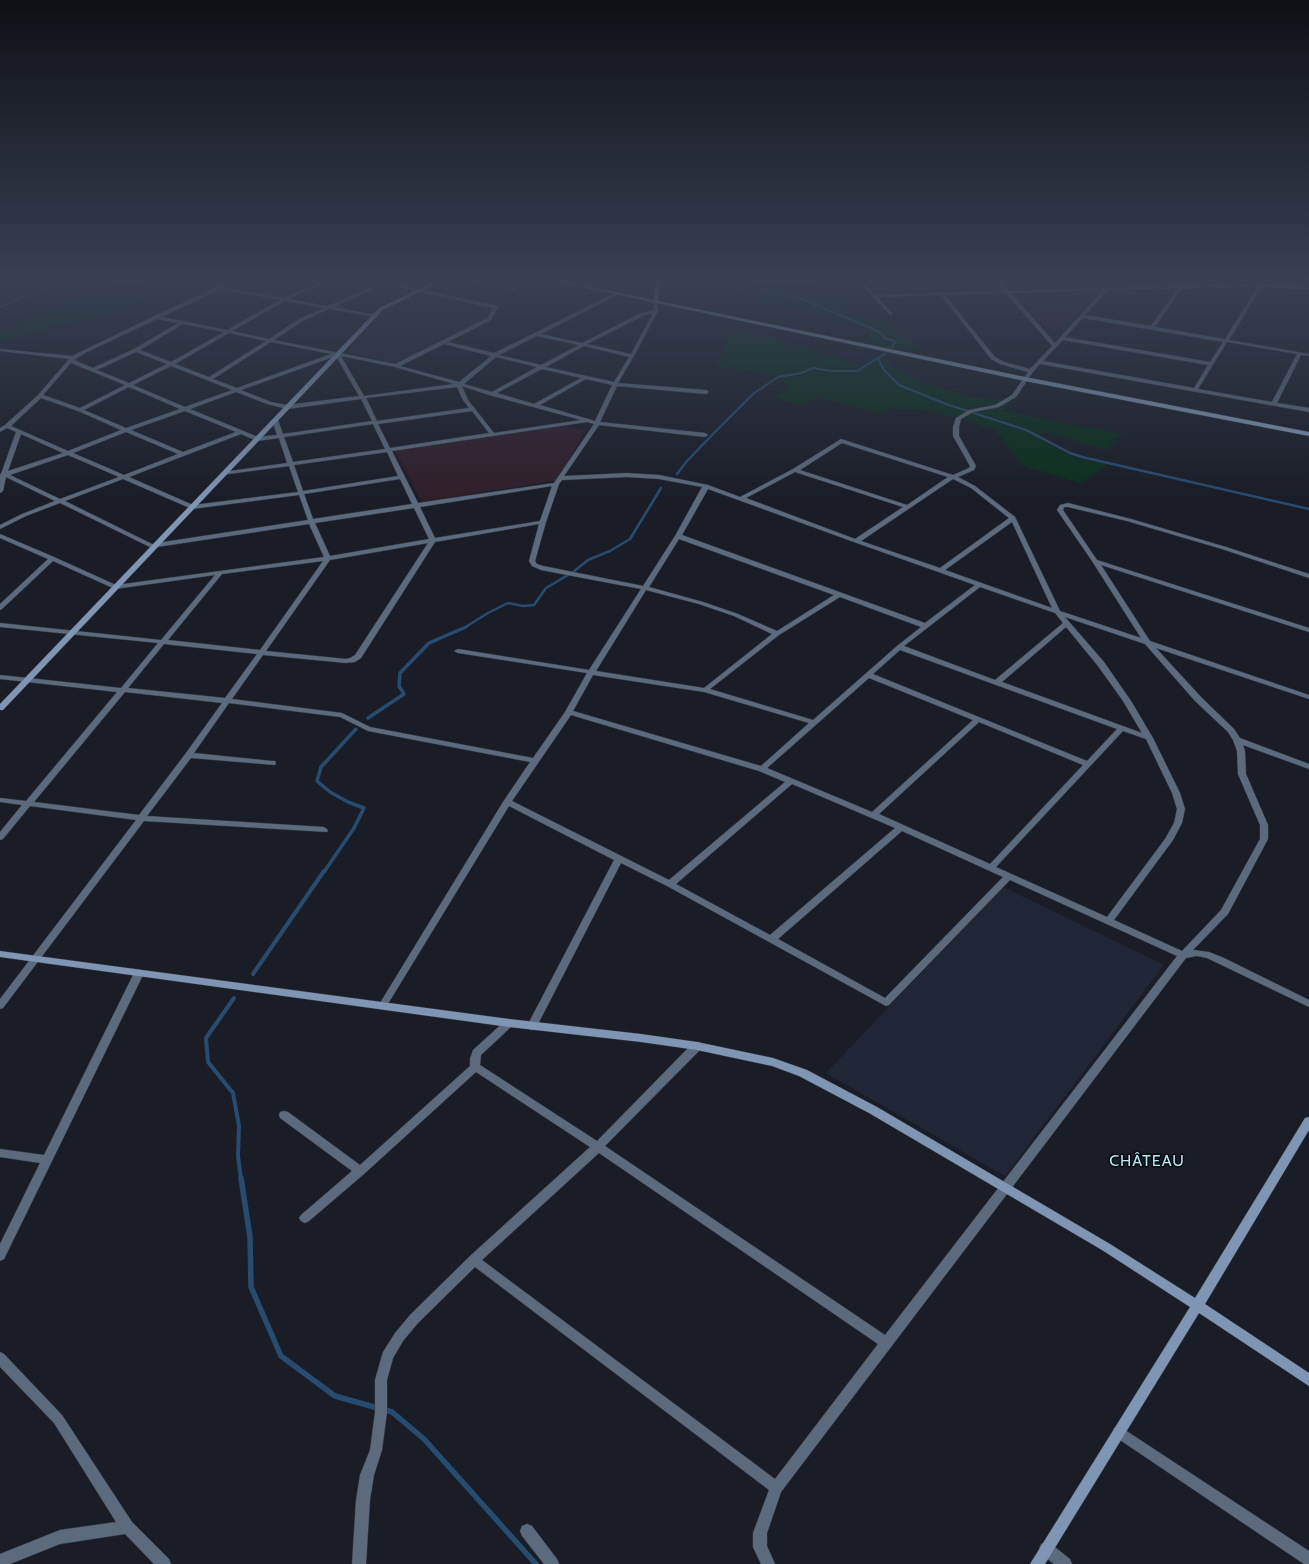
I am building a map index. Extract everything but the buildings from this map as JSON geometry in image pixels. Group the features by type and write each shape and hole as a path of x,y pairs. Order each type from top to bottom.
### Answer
{"street":[{"path":"24,353 72,359 128,385 239,433 257,439 473,409"},
{"path":"0,430 7,426 40,396 72,359 81,353"},
{"path":"94,370 130,353"},
{"path":"144,353 269,403 287,407 459,385 499,353"},
{"path":"80,410 172,364 191,353"},
{"path":"210,379 251,353"},
{"path":"332,353 396,366 587,421 705,435"},
{"path":"396,366 422,353"},
{"path":"487,353 585,378 615,384 706,392"},
{"path":"491,394 567,353"},
{"path":"618,353 632,356"},
{"path":"634,353 615,384 597,423 556,484 532,561 534,565 541,568 645,588 718,608 777,634"},
{"path":"900,353 1025,379 1309,434"},
{"path":"989,353 993,358 1002,363 1031,372"},
{"path":"856,541 953,476 972,470 973,466 956,436 956,428 959,418 971,411 997,406 1009,399 1048,353"},
{"path":"1148,353 1212,364"},
{"path":"1195,390 1218,353"},
{"path":"1274,404 1300,353 1309,355"},
{"path":"2,475 68,453 184,408 337,354"},
{"path":"337,354 363,398 433,540"},
{"path":"0,708 337,354"},
{"path":"1039,362 1309,410"},
{"path":"534,406 585,378"},
{"path":"459,385 466,400 492,434"},
{"path":"40,396 80,410 182,454"},
{"path":"275,420 311,521 328,558"},
{"path":"223,474 587,421"},
{"path":"7,426 192,507 301,493 402,477"},
{"path":"0,491 2,475 19,431"},
{"path":"0,527 24,515 239,433"},
{"path":"740,498 795,470 841,441 953,476 973,487 1013,518 1058,612 1101,664 1127,702 1149,738 1176,793 1181,809 1178,823 1166,845 1109,920"},
{"path":"795,470 908,507"},
{"path":"2,475 155,546 556,484"},
{"path":"561,478 628,476 659,477 706,486 940,571 1309,697"},
{"path":"383,1005 507,802 569,712 591,672 678,536 706,486"},
{"path":"768,1564 760,1547 760,1533 776,1488 1183,955 1225,912 1264,839 1264,825 1242,774 1241,751 1237,740 1230,731 1198,700 1147,642 1060,510 1062,506 1068,505 1129,520 1224,548 1309,576"},
{"path":"940,571 1013,518"},
{"path":"0,536 115,587 328,558 543,522"},
{"path":"678,536 926,626"},
{"path":"0,626 262,653 346,661 352,660 358,656 433,540"},
{"path":"0,608 52,558"},
{"path":"0,1006 36,960 140,818 189,755 328,558"},
{"path":"1095,561 1309,630"},
{"path":"0,837 220,573"},
{"path":"762,769 899,647 980,584"},
{"path":"705,690 777,634 839,595"},
{"path":"997,682 1067,623"},
{"path":"899,647 1149,738"},
{"path":"458,651 705,690 815,723"},
{"path":"868,675 1088,764"},
{"path":"0,677 228,701 342,715 368,729 535,761"},
{"path":"569,712 762,769 873,815 1008,877 1109,920 1183,955 1197,953 1209,955 1309,1004"},
{"path":"873,815 978,720"},
{"path":"990,868 1122,728"},
{"path":"1237,740 1309,767"},
{"path":"189,755 272,763"},
{"path":"670,884 791,781"},
{"path":"0,800 140,818 324,830"},
{"path":"507,802 670,884 886,1003 1008,877"},
{"path":"772,939 900,828"},
{"path":"532,1026 618,859"},
{"path":"0,954 509,1023 641,1038 697,1046 773,1062 803,1074 873,1110 1106,1247 1309,1380"},
{"path":"0,1256 139,973"},
{"path":"305,1218 360,1171 475,1067 477,1053 509,1023"},
{"path":"359,1564 363,1500 367,1475 376,1450 381,1412 381,1380 387,1356 414,1319 474,1260 598,1147 697,1046"},
{"path":"475,1067 598,1147 886,1343"},
{"path":"284,1115 360,1171"},
{"path":"1037,1564 1197,1306 1308,1123"},
{"path":"0,1153 46,1160"},
{"path":"474,1260 776,1488"},
{"path":"0,1358 58,1419 127,1527 164,1564"},
{"path":"1119,1432 1309,1559"},
{"path":"0,1561 60,1538 127,1527"},
{"path":"527,1531 552,1564"},
{"path":"1046,1549 1064,1564"}],"shaded area":[{"path":"350,353 416,353 394,364"},
{"path":"566,426 585,430 558,480 422,502 395,451"},
{"path":"1003,887 1164,965 1005,1176 826,1073"}],"green space":[{"path":"722,353 826,353 846,361 861,364 878,355 886,359 894,367 918,381 969,397 1013,401 1003,411 1122,434 1107,450 1049,433 1039,433 1043,441 1073,457 1107,465 1080,483 1023,466 995,429 932,411 892,408 880,414 818,397 801,405 772,397 789,388 776,374 717,367"}],"waterway":[{"path":"714,433 753,394 778,377 801,373 813,368 832,371 857,371 886,353"},
{"path":"878,358 884,370 899,385 946,404 1032,433"},
{"path":"677,474 687,461 714,433"},
{"path":"1032,433 1070,453 1082,457 1309,509"},
{"path":"465,628 508,603 523,606 534,605 546,588 573,572 588,560 610,551 630,539 661,488"},
{"path":"368,718 404,694 399,686 400,673 429,643 465,628"},
{"path":"324,872 354,828 364,808 348,802 330,792 317,781 321,767 356,729"},
{"path":"253,974 324,871"},
{"path":"234,998 206,1038 208,1062 233,1093 239,1126 238,1156 241,1179"},
{"path":"241,1178 250,1237 251,1287 281,1356 335,1396 392,1412 424,1439 536,1564"}],"district":[{"name":"CHÂTEAU","path":"1147,1161"}]}
